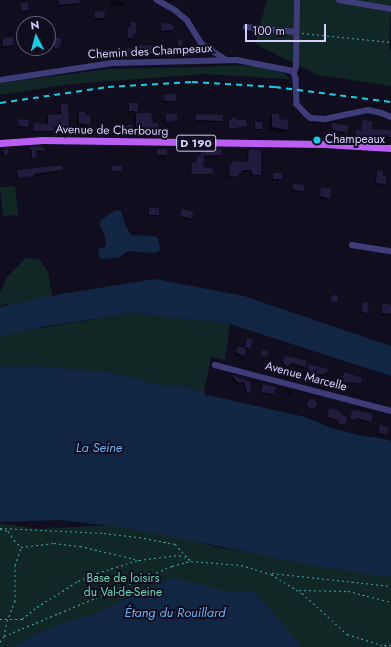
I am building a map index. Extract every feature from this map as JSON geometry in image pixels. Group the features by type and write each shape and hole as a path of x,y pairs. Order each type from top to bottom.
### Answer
{"main road":[{"name":"Avenue de Cherbourg","path":"0,143 43,140 325,144 391,148"}],"street":[{"path":"157,0 175,10 187,20 202,44 225,59"},
{"path":"297,0 296,67 294,72 296,79 297,104 303,112 315,119 325,119 368,110 382,113 391,117"},
{"path":"339,0 391,8"},
{"path":"246,27 297,32"},
{"name":"Chemin des Champeaux","path":"0,80 112,63 225,59 285,68 294,72"},
{"path":"352,245 391,251"},
{"name":"Avenue Marcelle","path":"215,365 391,411"}],"path":[{"path":"297,32 391,42"},
{"path":"0,528 8,531 21,547"},
{"path":"0,528 104,533 175,544 191,561"},
{"path":"21,547 54,544 80,546 139,560"},
{"path":"0,642 4,636 7,620 15,601 15,565 21,547"},
{"path":"0,619 22,619 37,607 78,581 97,573 139,560 179,555 191,561"},
{"path":"4,636 172,566 191,561 241,565 271,574 391,586"},
{"path":"271,574 299,590 347,634 388,647"},
{"path":"299,590 348,591 391,602"},
{"path":"380,645 391,646"}],"green space":[{"path":"267,0 391,0 389,50 391,51 391,86 318,75 255,44"},
{"path":"241,65 268,68 284,73 289,79 203,74 72,84 0,95 0,83 109,69"},
{"path":"15,186 18,215 3,216 0,188"},
{"path":"26,258 39,259 48,272 53,301 13,307 6,304 0,306 0,293 6,278"},
{"path":"133,313 230,324 225,360 211,357 204,391 172,385 165,386 114,373 25,365 0,366 0,336 4,334"},
{"name":"Base de loisirs du Val-de-Seine","path":"0,523 38,529 130,524 220,548 315,561 391,576 391,647 0,647"}],"water":[{"path":"116,210 121,211 126,227 131,235 154,236 158,238 160,248 158,252 128,251 118,258 101,259 98,254 99,249 106,246 105,236 100,225 101,220"},
{"path":"155,279 244,296 391,346 391,376 230,324 133,313 48,326 0,336 0,307 61,294"},
{"name":"La Seine","path":"25,365 114,373 165,386 172,385 204,391 205,395 209,396 210,393 212,396 305,417 334,429 389,440 391,442 391,577 326,568 128,528 60,520 0,522 0,366"},
{"name":"Étang du Rouillard","path":"172,577 225,591 254,591 302,647 15,647 16,644 59,624 105,610"}],"building":[{"path":"59,0 79,0 80,3 59,5"},
{"path":"21,3 28,3 29,10 21,11"},
{"path":"95,11 105,12 104,18 94,18"},
{"path":"131,22 136,23 136,34 133,34 133,38 127,38 128,27 130,27"},
{"path":"162,23 171,24 171,26 174,26 173,30 161,31"},
{"path":"13,37 14,45 3,46 2,38"},
{"path":"56,38 61,38 61,44 58,48 56,48"},
{"path":"178,39 183,40 182,46 178,46"},
{"path":"137,45 157,46 157,54 136,55 136,58 129,58 129,56 126,56 127,48 137,49"},
{"path":"190,46 195,46 195,48 200,49 200,53 190,53"},
{"path":"176,94 176,101 165,101 164,95"},
{"path":"129,103 138,103 138,111 129,111"},
{"path":"61,104 68,104 69,127 54,127 54,131 33,131 34,123 48,124 48,115 61,114"},
{"path":"79,112 85,112 85,115 90,115 90,125 79,123"},
{"path":"136,113 151,113 153,123 158,123 158,129 136,129"},
{"path":"166,114 177,114 177,120 166,122"},
{"path":"196,114 223,115 223,121 196,120"},
{"path":"272,114 279,114 279,119 288,120 288,130 272,127"},
{"path":"232,118 236,118 236,120 246,120 247,126 229,129 229,120 232,120"},
{"path":"19,119 29,120 28,127 18,126"},
{"path":"363,120 373,122 371,129 391,130 391,137 381,136 381,141 355,138 356,130 361,131"},
{"path":"255,122 262,122 262,129 255,129"},
{"path":"332,123 348,126 347,133 331,128"},
{"path":"127,125 133,125 133,134 126,133 126,136 120,136 120,128 127,127"},
{"path":"30,146 44,147 44,151 37,150 36,157 32,158 32,150 30,149"},
{"path":"8,149 9,154 4,155 3,150"},
{"path":"157,149 167,149 167,155 157,155"},
{"path":"201,149 221,149 221,155 200,156"},
{"path":"249,149 261,150 261,175 253,175 251,170 243,170 236,177 229,176 230,165 234,161 248,162"},
{"path":"198,156 204,156 203,167 213,168 213,174 191,174 192,162 196,163"},
{"path":"62,166 62,170 18,178 17,170"},
{"path":"112,166 122,166 122,171 112,171"},
{"path":"377,170 383,171 383,176 386,176 385,184 376,183"},
{"path":"273,173 282,173 282,179 273,179"},
{"path":"294,184 304,185 303,191 293,190"},
{"path":"321,188 331,189 330,199 320,196"},
{"path":"149,208 159,208 159,215 149,215"},
{"path":"182,209 194,212 192,219 180,216"},
{"path":"334,294 338,298 334,302 330,298"},
{"path":"363,302 369,303 367,313 361,312"},
{"path":"383,303 391,305 391,314 381,313"},
{"path":"247,338 253,339 250,349 245,347"},
{"path":"238,346 246,349 244,356 235,353"},
{"path":"264,350 267,353 264,356 261,353"},
{"path":"285,356 307,361 305,367 292,363 288,366 285,365 283,362"},
{"path":"308,364 328,369 323,375 306,371"},
{"path":"344,372 362,378 361,383 342,382"},
{"path":"232,375 250,382 250,393 247,393 244,382 237,382"},
{"path":"263,384 276,387 274,394 261,392"},
{"path":"310,399 314,399 316,400 316,408 310,409 307,406 307,402"},
{"path":"329,408 338,410 338,412 342,413 341,415 347,417 345,425 337,423 338,420 327,417"},
{"path":"352,410 373,414 371,422 357,418 356,420 350,419"},
{"path":"380,424 389,428 387,435 378,433"}],"railway":[{"path":"0,103 108,87 192,82 275,87 391,102"}],"place":[{"name":"Champeaux","path":"317,140"}]}
